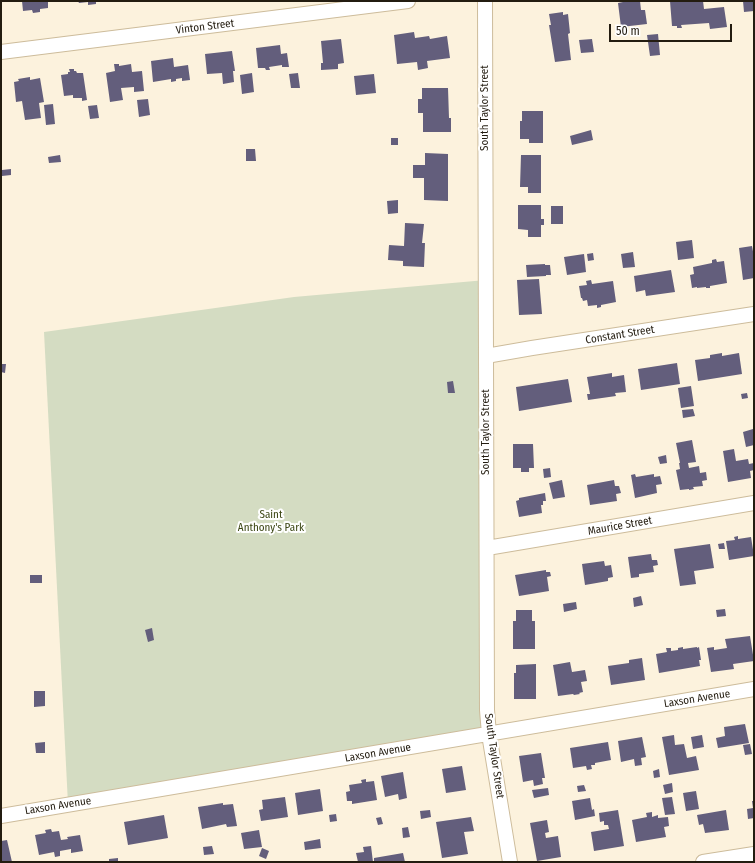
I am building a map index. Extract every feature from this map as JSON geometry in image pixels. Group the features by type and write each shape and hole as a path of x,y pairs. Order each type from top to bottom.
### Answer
{"street":[{"name":"Vinton Street","path":"1,52 408,1"},
{"name":"South Taylor Street","path":"485,1 487,710 489,734 510,862"},
{"name":"Constant Street","path":"486,356 754,314"},
{"name":"Maurice Street","path":"487,548 754,503"},
{"name":"Laxson Avenue","path":"1,816 754,690"},
{"path":"703,862 754,854"}],"green space":[{"name":"Saint Anthony's Park","path":"486,280 489,734 68,804 44,332 294,297"}],"building":[{"path":"22,1 48,1 48,8 40,9 40,12 33,13 32,10 23,11"},
{"path":"78,1 96,1 96,4 88,5 88,2 79,3"},
{"path":"640,1 641,10 645,10 647,24 621,27 618,3"},
{"path":"670,1 703,1 704,9 724,7 727,27 710,29 709,23 681,25 682,28 672,26"},
{"path":"743,1 754,1 754,11 744,12"},
{"path":"563,12 563,15 568,14 570,33 568,34 571,60 555,62 549,25 551,25 549,14"},
{"path":"414,32 415,38 429,36 430,39 447,36 450,58 427,61 428,68 418,70 417,62 397,64 394,35"},
{"path":"658,34 660,55 650,56 647,35"},
{"path":"341,39 344,63 338,64 338,69 321,70 321,63 323,63 321,41"},
{"path":"592,39 594,52 581,53 579,40"},
{"path":"280,45 281,54 287,53 289,67 282,67 282,65 269,67 270,70 258,68 256,48"},
{"path":"232,51 235,71 233,71 234,82 223,84 222,73 207,74 205,54"},
{"path":"173,58 174,67 188,65 190,80 182,81 182,78 171,82 171,79 153,82 151,61"},
{"path":"114,64 119,64 119,66 131,64 132,72 142,71 144,91 134,92 134,87 121,88 123,100 110,102 106,73 115,71"},
{"path":"69,69 74,69 77,73 83,73 87,100 82,101 82,98 73,98 73,95 64,96 61,75 68,74 68,72 70,72"},
{"path":"252,73 254,92 242,94 240,75"},
{"path":"298,73 300,88 291,88 289,74"},
{"path":"374,74 376,93 356,95 354,76"},
{"path":"30,77 30,80 40,78 44,102 39,103 41,118 25,120 22,101 16,102 14,82 19,81 18,79"},
{"path":"422,88 448,88 451,132 423,132 423,113 418,113 418,99 422,99"},
{"path":"148,99 150,115 139,117 137,100"},
{"path":"53,104 55,124 46,125 44,105"},
{"path":"97,105 99,118 90,119 88,106"},
{"path":"522,111 543,111 543,143 529,143 529,139 520,139 520,121 522,121"},
{"path":"591,130 593,140 572,145 570,136"},
{"path":"391,138 398,138 398,145 391,145"},
{"path":"246,149 255,149 256,161 246,161"},
{"path":"425,153 448,154 448,201 424,200 424,178 413,178 413,165 425,165"},
{"path":"60,155 61,162 49,163 48,157"},
{"path":"521,155 541,155 541,193 528,193 528,187 520,187"},
{"path":"11,169 11,175 2,176 2,170"},
{"path":"398,200 398,213 388,214 387,201"},
{"path":"518,205 541,205 541,219 544,219 544,225 541,225 541,237 528,237 528,230 518,229"},
{"path":"551,206 563,206 563,224 551,224"},
{"path":"405,223 424,224 422,243 425,243 424,267 403,266 403,261 388,260 389,245 404,246"},
{"path":"692,240 694,258 678,260 676,242"},
{"path":"752,246 754,257 754,278 743,280 739,248"},
{"path":"633,252 635,267 623,268 621,254"},
{"path":"593,253 594,260 588,261 587,254"},
{"path":"584,254 586,272 567,275 564,257"},
{"path":"716,259 717,262 724,261 727,283 710,286 710,288 692,288 690,275 694,274 693,267 712,263 712,260"},
{"path":"526,265 550,265 551,275 527,277"},
{"path":"671,270 675,292 646,296 645,290 636,292 634,276"},
{"path":"539,279 542,314 519,315 517,280"},
{"path":"591,280 592,284 613,281 616,302 601,305 601,307 597,308 597,305 588,306 587,300 583,301 581,298 579,286 587,285 586,281"},
{"path":"722,353 722,356 739,353 742,374 698,381 695,360 710,358 710,355"},
{"path":"677,363 680,384 641,390 638,369"},
{"path":"1,364 6,364 5,373 1,372"},
{"path":"612,373 612,377 624,375 626,392 615,393 616,396 588,400 587,394 590,394 587,377"},
{"path":"568,379 572,402 519,411 516,387"},
{"path":"453,381 455,393 448,393 447,382"},
{"path":"691,386 694,406 681,408 678,388"},
{"path":"747,393 748,398 742,399 741,394"},
{"path":"693,409 695,416 683,418 682,410"},
{"path":"753,429 754,445 746,447 743,432"},
{"path":"692,440 696,462 688,463 689,468 699,466 700,473 706,472 707,480 702,481 703,486 693,487 694,489 689,490 680,490 676,470 680,469 680,463 676,443"},
{"path":"513,444 533,444 534,468 529,468 529,472 521,472 521,468 513,468"},
{"path":"734,449 736,461 748,459 749,464 754,463 754,470 750,471 751,478 728,482 723,451"},
{"path":"666,455 667,463 660,464 658,457"},
{"path":"550,468 551,477 544,478 543,469"},
{"path":"635,474 636,477 654,474 654,477 660,476 662,484 656,485 657,493 635,498 631,475"},
{"path":"562,480 565,497 553,499 549,483"},
{"path":"614,480 615,486 619,486 621,493 616,494 617,501 590,505 587,485"},
{"path":"545,493 546,501 543,501 543,505 541,505 542,513 519,517 516,501 519,500 519,498"},
{"path":"738,536 738,539 751,537 754,556 729,560 726,541 735,540 734,537"},
{"path":"724,543 725,549 719,549 718,544"},
{"path":"710,544 714,568 694,571 696,584 680,586 674,549"},
{"path":"651,554 652,560 657,560 658,565 653,566 654,572 639,574 639,577 631,578 628,557"},
{"path":"604,561 605,566 611,565 613,577 608,578 608,581 585,585 582,564"},
{"path":"546,570 546,572 550,572 551,576 547,577 549,591 519,596 515,575"},
{"path":"30,575 42,575 42,583 30,583"},
{"path":"641,596 643,605 634,607 633,598"},
{"path":"576,602 577,609 564,612 563,604"},
{"path":"725,609 726,616 717,617 716,610"},
{"path":"516,610 532,610 532,621 535,621 535,649 513,649 513,621 516,621"},
{"path":"152,628 154,640 148,642 145,630"},
{"path":"750,636 754,661 733,664 734,669 711,672 707,648 714,647 714,650 727,648 725,639"},
{"path":"683,647 683,649 699,647 701,660 699,660 700,666 659,673 656,654 667,652 666,648 671,648 671,651 678,650 678,648"},
{"path":"642,658 645,680 611,685 608,666 629,663 629,660"},
{"path":"570,662 572,672 585,670 587,681 581,682 583,692 579,693 580,694 558,696 553,665"},
{"path":"536,664 536,699 514,699 514,673 516,673 516,665"},
{"path":"34,691 45,691 45,706 34,707"},
{"path":"745,724 749,743 718,748 716,738 725,736 724,727"},
{"path":"674,735 675,745 684,744 687,758 696,756 699,770 669,775 662,737"},
{"path":"702,735 704,747 693,749 691,737"},
{"path":"642,737 646,757 641,758 642,765 635,766 634,759 621,762 618,741"},
{"path":"45,742 45,753 36,753 35,743"},
{"path":"608,742 611,760 595,763 595,765 591,765 592,769 587,770 586,766 573,768 570,748"},
{"path":"750,744 752,754 745,755 743,745"},
{"path":"541,753 545,778 542,778 543,784 534,786 533,780 523,782 519,756"},
{"path":"462,766 466,790 446,793 442,769"},
{"path":"659,769 660,777 654,778 653,771"},
{"path":"403,772 407,798 399,800 398,794 385,797 381,776"},
{"path":"366,779 366,782 374,781 377,800 352,804 352,801 347,801 346,792 350,791 349,785 362,783 361,780"},
{"path":"672,783 673,792 665,794 663,785"},
{"path":"584,785 586,791 578,792 577,786"},
{"path":"548,788 549,795 534,798 532,790"},
{"path":"320,789 323,811 298,815 295,793"},
{"path":"696,791 699,809 686,811 683,793"},
{"path":"285,797 288,817 261,821 259,810 263,809 262,800"},
{"path":"672,797 675,814 665,815 662,798"},
{"path":"590,798 592,810 594,809 595,816 575,820 572,801"},
{"path":"752,801 754,801 754,818 748,819 747,809 753,808"},
{"path":"223,803 223,805 233,804 237,826 227,827 226,824 202,829 198,807"},
{"path":"430,810 431,817 421,819 420,811"},
{"path":"618,810 624,846 594,851 591,832 609,829 608,825 604,825 604,821 600,822 599,813"},
{"path":"726,810 729,830 705,833 703,824 699,825 697,815"},
{"path":"652,812 652,817 658,815 658,818 668,817 669,826 664,827 666,837 636,842 632,820 647,817 646,813"},
{"path":"336,814 337,821 330,822 329,815"},
{"path":"164,815 168,838 128,845 124,822"},
{"path":"381,817 383,824 378,825 376,818"},
{"path":"471,817 474,831 464,832 468,854 442,858 436,822"},
{"path":"547,820 549,832 545,833 546,838 558,836 561,857 537,861 530,823"},
{"path":"408,827 410,837 403,838 402,828"},
{"path":"51,829 52,832 59,831 61,840 68,839 67,837 80,835 83,851 71,853 71,849 60,851 60,856 55,857 54,852 39,855 35,835 46,833 45,830"},
{"path":"259,830 262,847 244,849 241,833"},
{"path":"320,839 321,848 305,850 304,842"},
{"path":"7,840 12,862 1,862 1,841"},
{"path":"212,846 214,854 204,855 203,847"},
{"path":"371,846 373,862 358,862 356,853 364,852 363,847"},
{"path":"262,848 269,851 266,859 259,856"},
{"path":"403,853 405,862 374,862 374,858"},
{"path":"118,858 118,862 109,862 109,859"}]}
